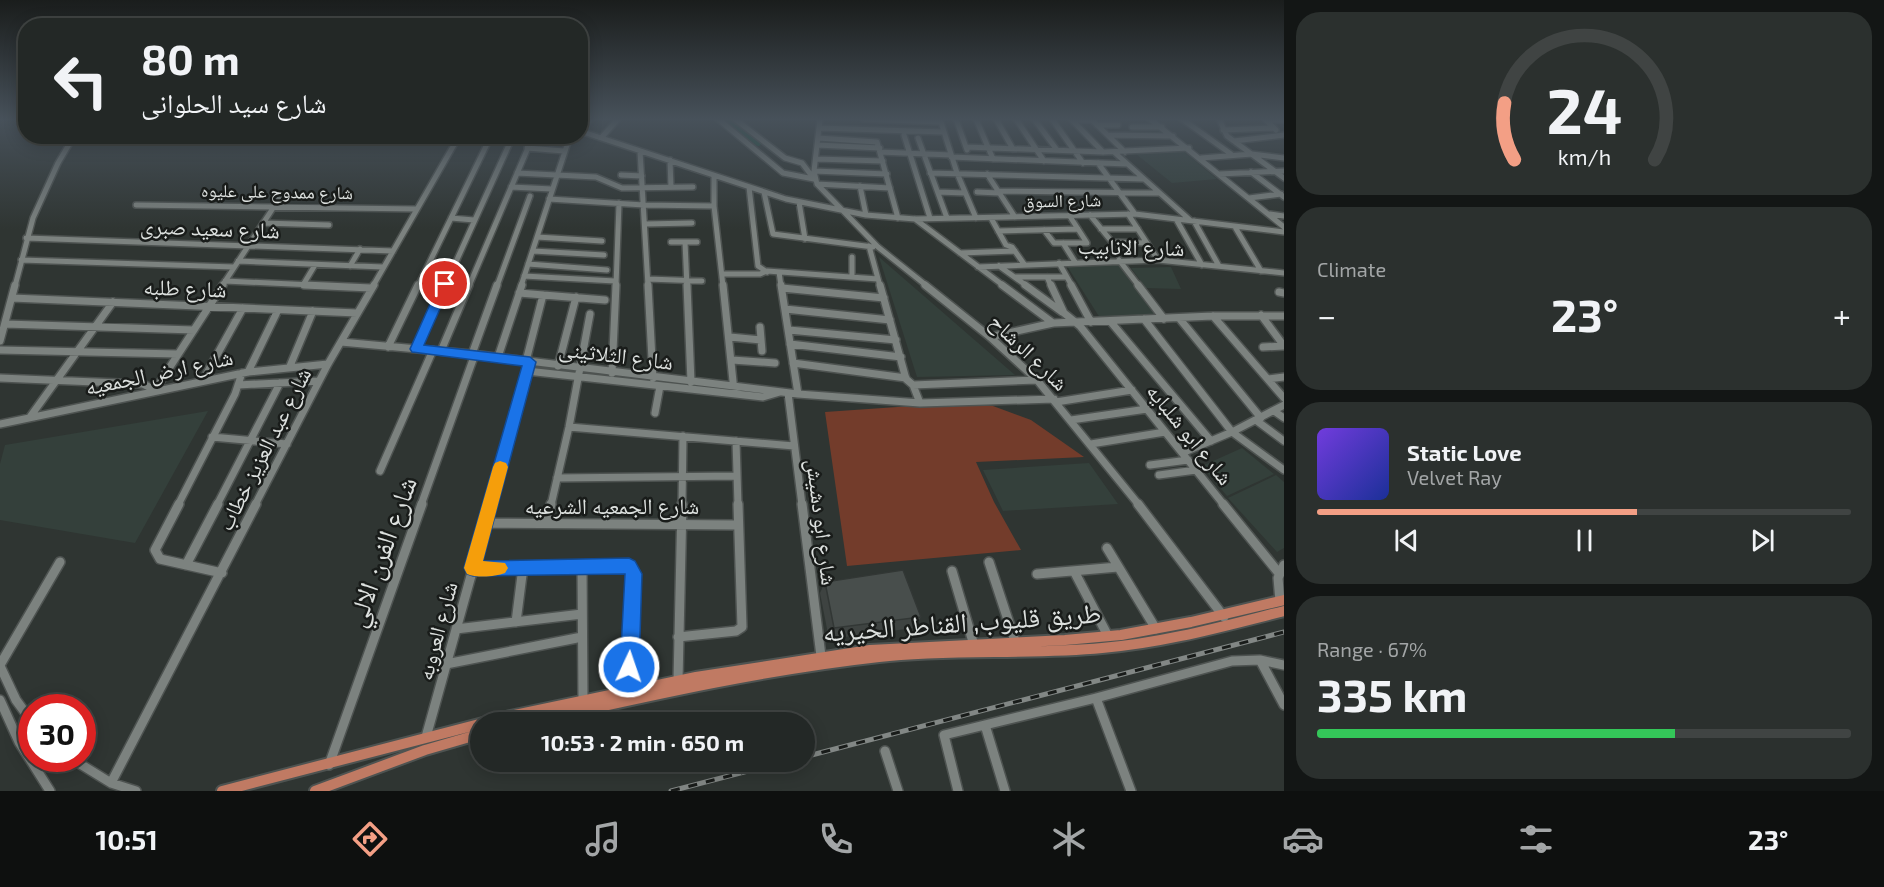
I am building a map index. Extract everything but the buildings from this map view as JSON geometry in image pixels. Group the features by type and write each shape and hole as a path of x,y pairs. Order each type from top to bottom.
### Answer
{"main road":[{"name":"طريق قليوب, القناطر الخيريه","path":"222,791 329,765 426,737 583,700 678,681 821,656 899,646 1108,636 1283,604"},
{"name":"طريق قليوب, القناطر الخيريه","path":"580,712 758,675 851,661 941,653 1102,648 1230,625 1283,604"},
{"path":"315,791 425,750 470,737"}],"street":[{"path":"0,341 26,238 46,186 63,156"},
{"name":"شارع عبد العزيز خطاب","path":"111,783 222,573 328,364 448,156"},
{"path":"388,347 481,156"},
{"path":"416,349 504,156"},
{"path":"441,351 524,156"},
{"path":"498,357 563,156"},
{"path":"640,156 653,378"},
{"name":"شارع السوق","path":"656,156 799,202 898,218 1135,214 1235,226 1284,227"},
{"path":"763,156 787,175 890,188"},
{"name":"شارع الرشاح","path":"782,156 802,163 840,210 878,247 990,337 1037,380 1153,522 1230,625"},
{"path":"815,178 816,156"},
{"path":"882,156 898,218"},
{"path":"910,156 930,218"},
{"path":"925,156 947,218"},
{"path":"976,218 951,156 1127,164"},
{"path":"1040,156 1049,176"},
{"path":"1078,156 1083,163"},
{"path":"1118,156 1192,221 1219,266"},
{"path":"1198,156 1284,227"},
{"path":"1201,158 1217,156"},
{"path":"1255,156 1284,178"},
{"path":"1267,156 1283,158"},
{"path":"771,162 785,158"},
{"path":"816,159 883,161"},
{"path":"670,160 671,187"},
{"path":"1071,162 1081,177"},
{"path":"1098,164 1135,214"},
{"path":"1219,174 1284,171"},
{"path":"1251,172 1283,195"},
{"path":"517,173 603,178 622,188 693,187"},
{"path":"930,173 1143,178"},
{"path":"815,178 887,174"},
{"path":"987,174 1015,217"},
{"path":"621,176 642,176"},
{"path":"714,176 714,206 730,337 734,391"},
{"path":"860,186 866,214"},
{"path":"511,187 552,189"},
{"path":"749,187 759,266 767,272"},
{"path":"764,192 773,234 878,247"},
{"path":"938,192 965,193"},
{"path":"977,192 1159,193"},
{"path":"1249,198 1283,195"},
{"name":"شارع الفرن الالي","path":"329,765 530,196"},
{"path":"0,378 143,384 155,390 279,199"},
{"path":"549,200 714,206"},
{"path":"799,202 805,239"},
{"path":"612,373 619,203"},
{"name":"شارع ممدوح على عليوه","path":"136,205 417,209"},
{"path":"1128,214 1158,260"},
{"path":"1270,214 1284,216"},
{"path":"1044,230 1053,243 1087,243 1069,215"},
{"path":"1090,215 1115,243 1147,243"},
{"path":"451,218 474,220"},
{"path":"991,218 1006,245 1015,251 1024,264"},
{"path":"915,219 1053,323"},
{"path":"1176,219 1202,265"},
{"path":"263,223 329,225"},
{"path":"645,224 692,223"},
{"path":"1235,226 1261,271"},
{"path":"998,231 1078,229"},
{"path":"1101,229 1137,229"},
{"path":"537,237 602,241"},
{"name":"شارع سعيد صبرى","path":"26,238 393,250"},
{"path":"671,242 696,242"},
{"path":"686,242 691,382"},
{"path":"1063,243 1075,262"},
{"path":"869,246 906,378 913,385 920,403"},
{"path":"350,266 360,249"},
{"path":"532,251 604,255"},
{"path":"960,253 1015,251"},
{"path":"852,257 852,277"},
{"path":"21,260 383,267"},
{"path":"1119,260 1164,319"},
{"name":"شارع الانابيب","path":"978,267 1158,260 1284,273"},
{"path":"1059,263 1091,322"},
{"path":"528,264 606,270"},
{"path":"303,285 315,265"},
{"path":"999,266 1064,313"},
{"path":"722,274 779,272 878,279"},
{"path":"779,272 798,394"},
{"path":"524,276 615,281"},
{"path":"1047,277 1064,313"},
{"path":"1015,278 1066,277"},
{"path":"648,279 702,281"},
{"path":"225,281 371,288"},
{"path":"782,288 884,298"},
{"path":"519,293 605,300"},
{"name":"شارع العروبه","path":"426,737 528,365 543,295"},
{"path":"558,366 576,297"},
{"name":"شارع طلبه","path":"12,298 357,313"},
{"path":"30,418 113,302"},
{"path":"202,380 243,308"},
{"path":"785,309 890,320"},
{"path":"222,573 166,561 157,555 157,543 278,310"},
{"path":"290,366 312,311"},
{"name":"شارع ابو شلبايه","path":"1064,313 1072,322 1080,326 1196,470 1281,568"},
{"path":"547,523 569,427 590,314"},
{"path":"990,337 1053,323 1072,322 1261,315 1281,316 1284,322"},
{"path":"1261,315 1284,346"},
{"path":"1214,316 1284,398"},
{"path":"1179,318 1259,420 1284,441"},
{"path":"1144,320 1233,432 1284,470"},
{"path":"1110,321 1211,441"},
{"path":"5,324 194,330"},
{"path":"760,327 762,351"},
{"path":"789,330 896,340"},
{"path":"730,337 762,340"},
{"name":"شارع الثلاثينى","path":"340,342 474,354 660,386 734,391"},
{"path":"790,344 901,357"},
{"path":"1263,347 1284,346"},
{"path":"0,350 178,354"},
{"path":"381,471 433,350"},
{"path":"732,360 775,363"},
{"path":"793,363 906,378"},
{"name":"شارع ارض الجمعيه","path":"0,424 245,372 328,364"},
{"name":"شارع الثلاثينى","path":"528,365 558,366 580,373 612,373 691,382 763,397 784,393 920,403 1055,400 1132,390"},
{"path":"1268,379 1284,376"},
{"path":"913,385 1037,380"},
{"path":"238,386 319,381"},
{"path":"186,565 280,383"},
{"path":"655,413 660,386"},
{"name":"شارع ابو دشيش","path":"784,393 794,446 821,656"},
{"path":"1182,453 1259,420 1284,405"},
{"path":"1071,420 1147,409"},
{"path":"1274,411 1284,418"},
{"path":"569,427 794,446"},
{"path":"1091,444 1165,432"},
{"path":"678,681 683,436"},
{"path":"212,437 287,444"},
{"path":"678,637 740,629 742,623 736,441"},
{"path":"1150,465 1188,460"},
{"path":"1159,475 1196,470"},
{"path":"557,478 737,476"},
{"name":"شارع الجمعيه الشرعيه","path":"485,523 738,525"},
{"path":"1107,548 1156,629"},
{"path":"18,703 0,665 60,562"},
{"path":"989,562 1015,641"},
{"path":"473,568 626,565 632,568 634,574 628,690"},
{"path":"582,566 583,700"},
{"path":"516,622 523,567"},
{"path":"1037,574 1118,567"},
{"path":"1281,568 1283,604"},
{"path":"952,571 973,642"},
{"path":"1074,571 1108,636"},
{"path":"456,629 582,614"},
{"path":"446,664 582,637"},
{"path":"958,791 944,735 1096,698 1232,661 1260,660 1284,665"},
{"path":"1260,660 1284,705"},
{"path":"1096,698 1131,791"},
{"path":"0,700 19,742 50,791"},
{"path":"985,725 1005,791"},
{"path":"885,751 898,791"},
{"path":"93,772 111,783 136,791"}],"shaded area":[{"path":"1138,156 1189,156 1217,179 1172,183"},
{"path":"879,257 1015,375 917,377"},
{"path":"1117,263 1156,316 1100,318 1067,266"},
{"path":"1171,267 1181,289 1146,288 1131,268"},
{"path":"955,403 993,406 1031,420 1084,457 976,462 994,502 1021,550 847,566 825,412"},
{"path":"208,411 135,543 0,520 0,464 5,445"},
{"path":"1242,448 1274,474 1227,496 1202,466"},
{"path":"1089,463 1118,504 1003,511 983,470"},
{"path":"1276,475 1284,482 1284,548 1277,552 1228,498"}],"railway":[{"path":"815,754 1284,632"},
{"path":"671,791 744,772"}],"slow traffic":[{"path":"499,568 473,568 500,467"}],"route":[{"path":"445,284 416,349 530,362 473,568 629,566 634,574 629,667"}]}
